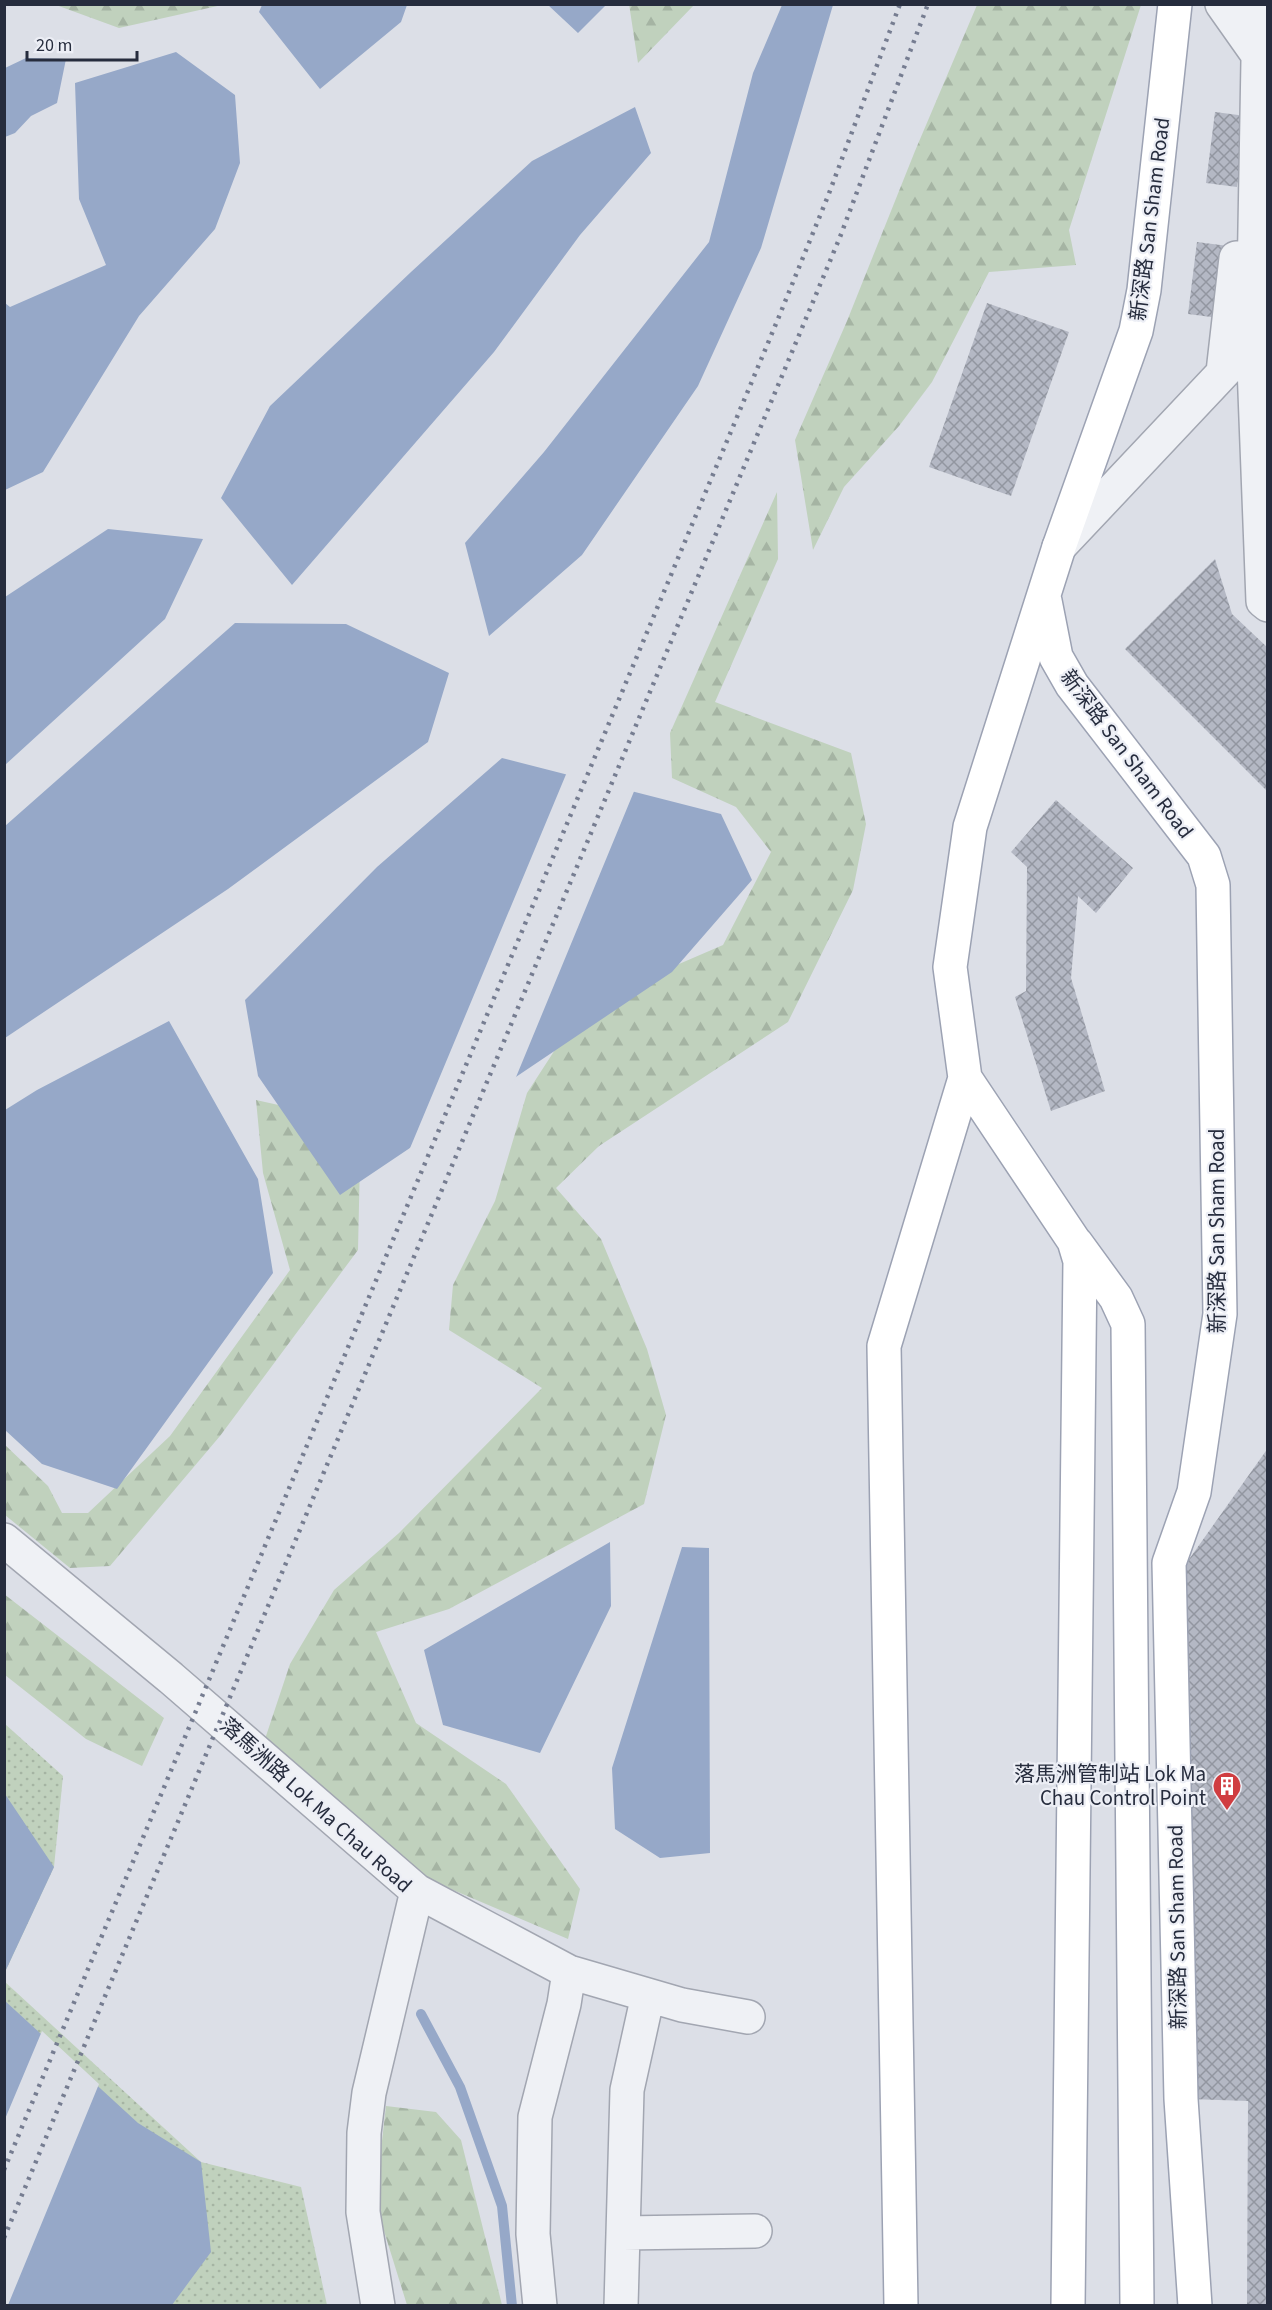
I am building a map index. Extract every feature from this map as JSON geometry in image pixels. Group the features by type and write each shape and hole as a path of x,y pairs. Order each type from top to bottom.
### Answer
{"main road":[{"name":"新深路 San Sham Road","path":"901,2306 884,1346 965,1078 950,967 970,827 1059,547 1136,331 1144,290 1175,4"},
{"name":"新深路 San Sham Road","path":"1044,598 1056,657 1072,685 1204,856 1212,885 1221,1314 1194,1492 1169,1563 1181,2099 1195,2306"},
{"name":"新深路 San Sham Road","path":"965,1078 1074,1241 1116,1298 1128,1324 1137,2306"},
{"name":"新深路 San Sham Road","path":"1068,2306 1080,1261 1074,1241"}],"street":[{"path":"1222,4 1258,55 1223,372"},
{"path":"1259,4 1253,340 1263,601 1268,605"},
{"path":"1059,547 1253,340"},
{"name":"落馬洲路 Lok Ma Chau Road","path":"4,1540 171,1678 417,1891 369,2093 364,2133 363,2212 378,2306"},
{"path":"417,1891 569,1972 682,2005 748,2017"},
{"path":"540,2306 533,2234 535,2117 564,2004 569,1972"},
{"path":"621,2306 627,2090 648,1995"},
{"path":"623,2232 755,2231"}],"green space":[{"path":"629,4 694,4 694,5 638,63"},
{"path":"56,5 222,5 119,28"},
{"path":"977,5 1141,5 1069,230 1076,265 989,272 932,382 899,426 844,487 813,550 795,440 847,321"},
{"path":"777,492 778,559 715,702 851,753 866,824 853,890 788,1022 599,1146 556,1188 601,1239 647,1349 666,1415 644,1504 449,1609 376,1632 416,1723 506,1784 580,1889 568,1939 453,1890 325,1828 258,1760 290,1664 334,1590 399,1533 542,1388 449,1330 453,1285 495,1201 527,1093 584,1005 723,945 771,852 736,807 672,778 670,733"},
{"path":"256,1100 319,1114 360,1160 358,1250 220,1436 110,1566 70,1568 5,1515 4,1444 48,1486 62,1513 88,1513 170,1436 290,1270 263,1173"},
{"path":"4,1594 164,1718 142,1766 86,1739 5,1675"},
{"path":"5,1724 63,1776 54,1867 5,1972"},
{"path":"4,1981 201,2162 301,2187 327,2305 5,2305"},
{"path":"386,2106 436,2112 461,2140 502,2305 407,2305 375,2202"}],"water":[{"path":"262,4 407,5 401,22 320,89 259,12"},
{"path":"548,5 606,5 578,33"},
{"path":"782,5 833,5 761,248 698,386 582,555 489,636 465,543 544,452 709,242 753,73"},
{"path":"176,52 235,95 240,163 215,229 139,316 43,472 5,490 5,303 10,307 106,265 79,199 75,83"},
{"path":"26,58 66,59 57,103 31,116 15,133 5,137 5,68"},
{"path":"635,107 651,153 580,235 494,352 292,585 221,498 270,406 532,161"},
{"path":"108,529 203,539 165,619 5,765 5,597"},
{"path":"235,623 346,624 449,673 428,742 228,889 5,1038 5,826"},
{"path":"502,758 721,814 752,880 672,972 340,1195 258,1076 245,1000 377,867"},
{"path":"169,1021 258,1179 273,1273 117,1489 42,1464 5,1430 5,1110 37,1090"},
{"path":"610,1542 611,1606 540,1753 443,1725 424,1650"},
{"path":"682,1547 709,1548 710,1853 660,1858 615,1829 612,1768"},
{"path":"5,1794 54,1867 5,1972"},
{"path":"4,2000 138,2123 201,2162 211,2252 172,2305 5,2305"}],"pier":[{"path":"567,772 635,789 514,1082 408,1153"},
{"path":"42,2031 99,2084 8,2305 5,2305 5,2119"}],"building":[{"path":"1215,112 1246,116 1237,187 1206,183"},
{"path":"1197,242 1228,246 1219,318 1188,314"},
{"path":"987,303 1069,332 1011,496 929,467"},
{"path":"1215,559 1232,614 1268,648 1268,792 1125,649"},
{"path":"1056,800 1133,868 1096,913 1078,896 1071,978 1105,1091 1051,1111 1015,997 1026,991 1027,867 1011,852"},
{"name":"落馬洲管制站 Lok Ma Chau Control Point","path":"1268,1448 1268,2306 1247,2306 1248,2101 1189,2099 1180,1572"}],"waterway":[{"path":"421,2014 460,2087 502,2206 512,2306"}],"railway":[{"path":"4,2170 778,319 828,196 900,4"},
{"path":"4,2238 840,237 928,4"}],"place":[{"name":"落馬洲管制站 Lok Ma Chau Control Point","path":"1227,1812"}]}
